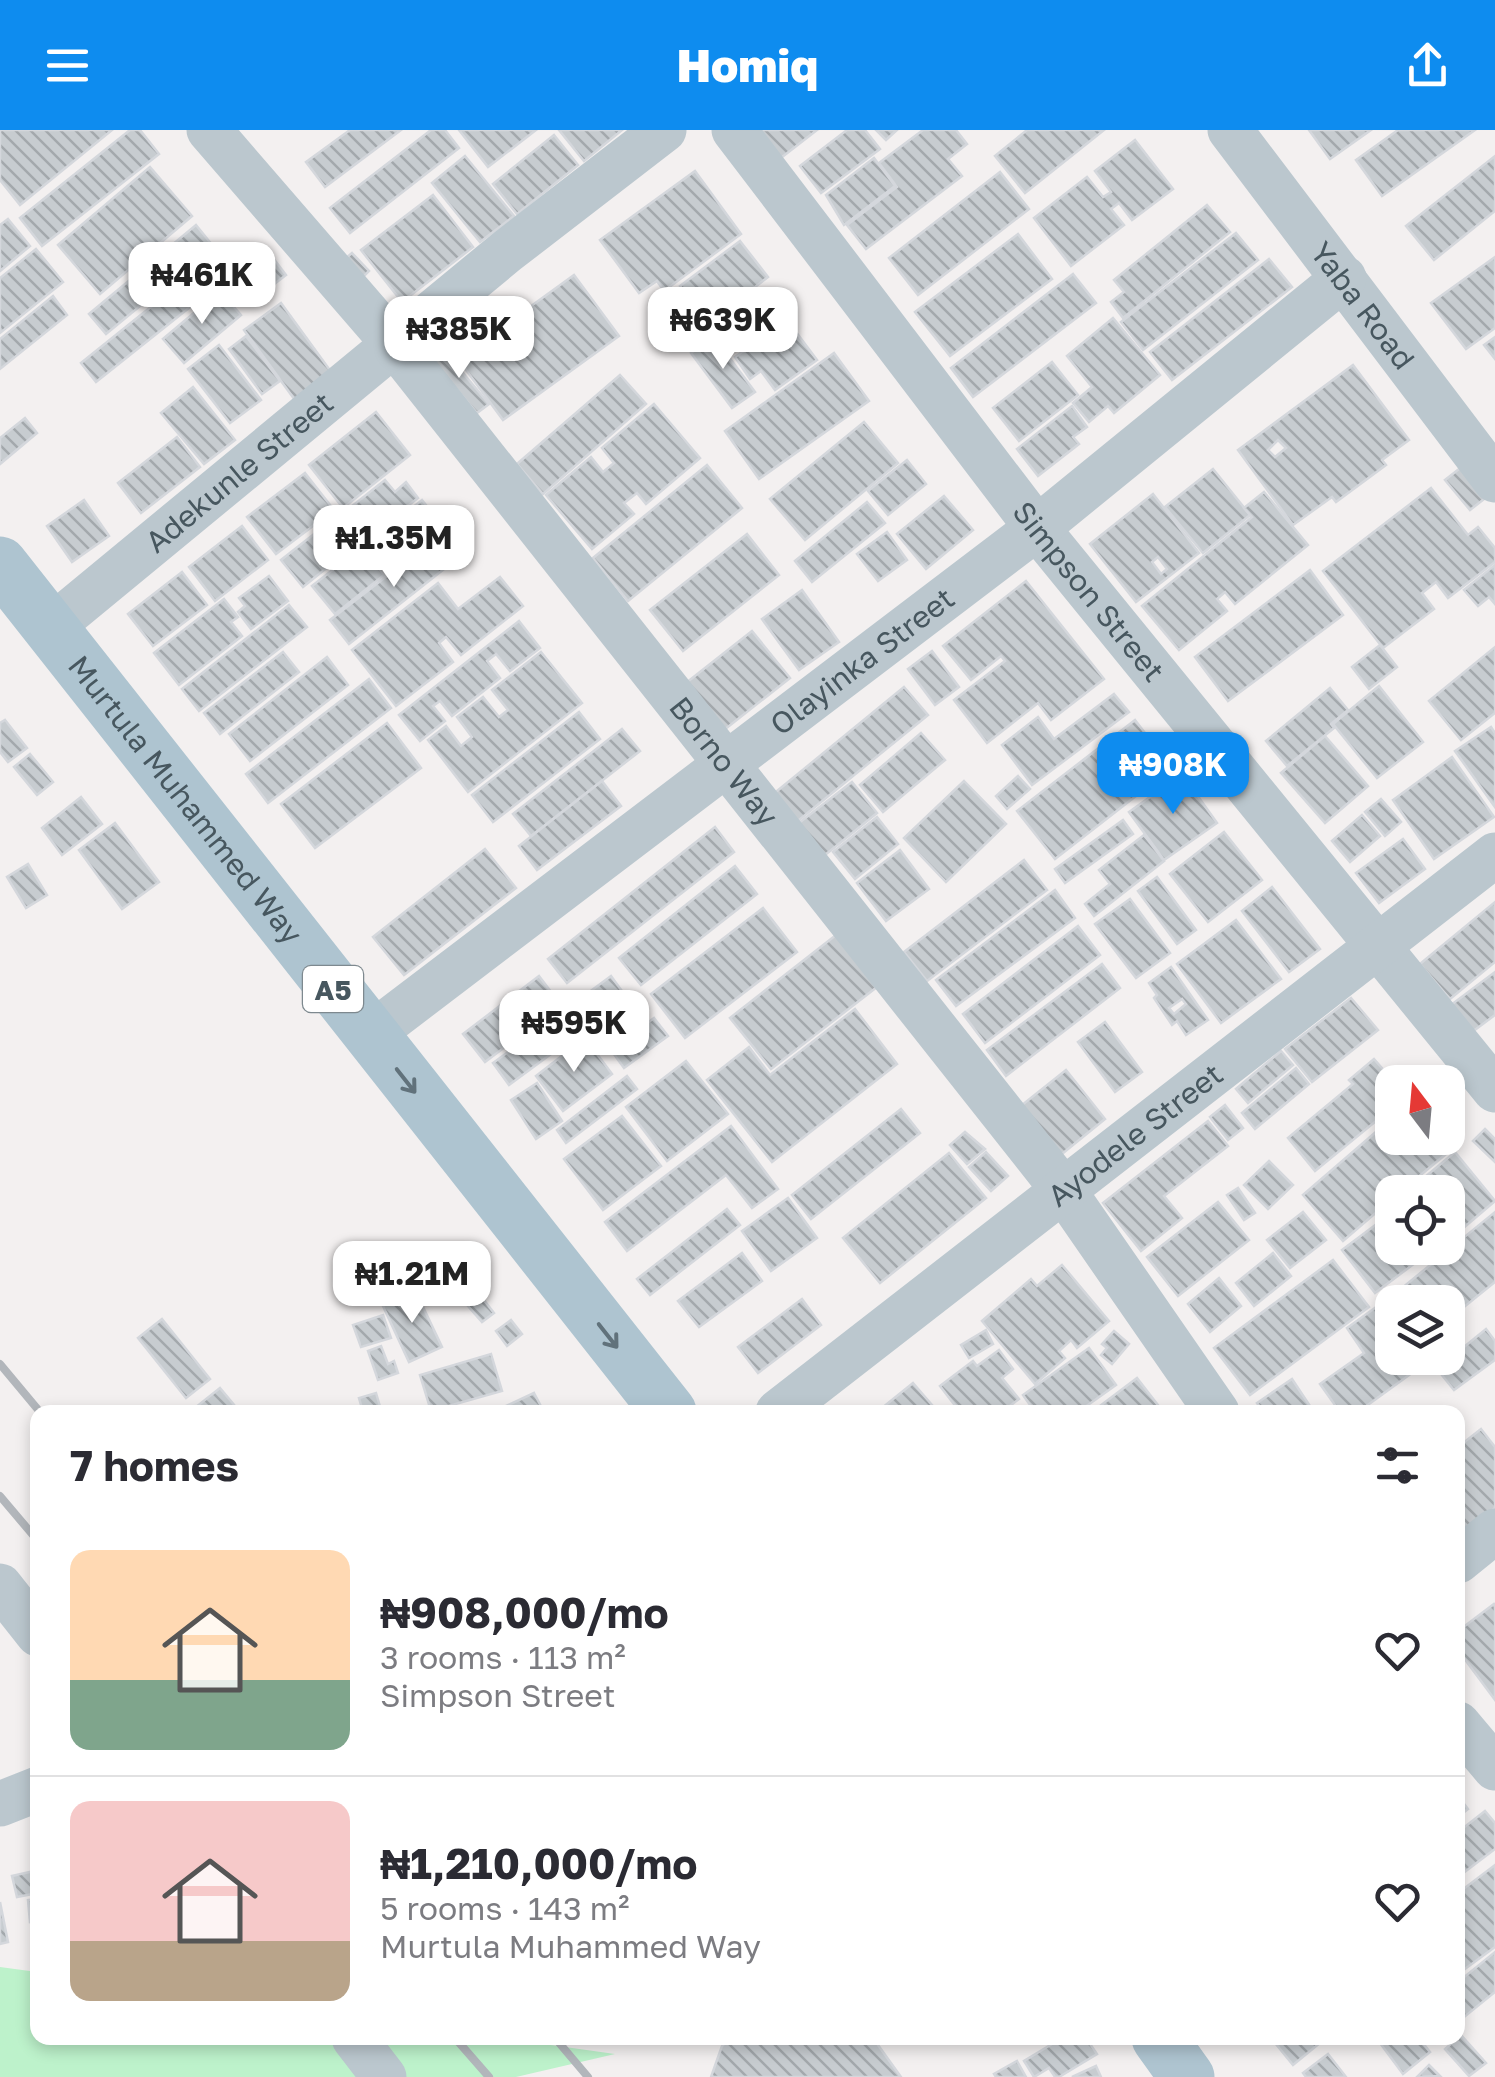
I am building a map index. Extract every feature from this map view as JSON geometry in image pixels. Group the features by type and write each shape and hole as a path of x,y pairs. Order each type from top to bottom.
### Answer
{"main road":[{"name":"Murtula Muhammed Way","path":"0,564 662,1405"},
{"path":"1165,2045 1187,2077"}],"street":[{"name":"Borno Way","path":"210,130 395,344 1064,1190 1212,1405"},
{"name":"Adekunle Street","path":"50,628 507,251 664,130"},
{"name":"Simpson Street","path":"734,130 1037,528 1495,1090"},
{"name":"Yaba Road","path":"1230,130 1495,480"},
{"name":"Olayinka Street","path":"370,1035 1037,528 1344,278"},
{"name":"Ayodele Street","path":"787,1405 1495,856"},
{"path":"1465,1555 1495,1531"},
{"path":"0,1586 30,1624"},
{"path":"1465,1732 1495,1768"},
{"path":"0,1804 30,1792"}],"green space":[{"path":"0,1967 30,1971 30,2045 550,2045 615,2054 516,2077 0,2077"}],"building":[{"path":"0,130 112,130 20,205 0,180"},
{"path":"130,130 140,130 159,154 42,246 20,218"},
{"path":"350,130 401,130 325,187 306,162"},
{"path":"431,130 445,130 459,148 350,233 330,208"},
{"path":"459,130 536,130 488,167"},
{"path":"559,130 622,130 584,161"},
{"path":"753,130 817,130 777,161"},
{"path":"847,130 865,130 880,149 821,193 800,166"},
{"path":"876,130 897,130 886,140"},
{"path":"923,130 956,130 967,144 948,159 962,176 866,249 847,225 897,187 879,163"},
{"path":"1027,130 1104,130 1025,193 995,156"},
{"path":"1309,130 1371,130 1330,159"},
{"path":"1398,130 1475,130 1382,196 1356,160"},
{"path":"554,135 578,165 517,214 493,184"},
{"path":"1135,140 1173,189 1132,220 1119,203 1111,209 1124,225 1071,266 1034,218 1087,177 1103,197 1111,192 1095,171"},
{"path":"465,156 514,216 480,242 432,183"},
{"path":"1495,156 1495,211 1434,260 1406,226"},
{"path":"874,158 895,186 844,225 826,195"},
{"path":"150,167 192,216 100,294 58,245"},
{"path":"695,171 741,234 664,291 657,281 639,293 600,240"},
{"path":"1000,172 1029,209 918,295 889,258"},
{"path":"433,195 473,247 402,302 361,250"},
{"path":"1207,205 1230,232 1123,318 1111,302 1124,292 1114,280"},
{"path":"8,219 30,246 0,271 0,225"},
{"path":"196,225 213,246 106,334 89,314"},
{"path":"1236,233 1258,260 1143,350 1121,322"},
{"path":"1018,234 1052,279 950,356 915,312"},
{"path":"740,241 768,277 708,323 680,286"},
{"path":"36,249 63,282 0,333 0,278"},
{"path":"267,250 286,275 247,305 228,280"},
{"path":"352,253 369,271 358,282 340,263"},
{"path":"1495,257 1495,328 1466,349 1431,303"},
{"path":"1269,259 1292,287 1172,380 1150,352"},
{"path":"208,261 224,280 96,382 81,363"},
{"path":"1073,274 1096,303 973,397 951,368"},
{"path":"574,275 619,336 503,420 458,359"},
{"path":"220,291 241,315 184,363 163,339"},
{"path":"53,296 67,315 0,369 0,339"},
{"path":"281,303 337,380 300,407 244,330"},
{"path":"1113,318 1160,375 1114,413 1108,406 1089,422 1073,403 1092,387 1067,356"},
{"path":"787,320 817,360 775,390 761,371 750,379 735,357"},
{"path":"246,336 280,381 262,394 229,349"},
{"path":"714,337 755,392 732,408 691,353"},
{"path":"1495,337 1495,359 1484,345"},
{"path":"219,345 261,400 230,423 188,369"},
{"path":"442,348 489,404 477,413 430,358"},
{"path":"834,353 869,401 759,479 725,431"},
{"path":"1052,362 1078,395 1019,441 993,408"},
{"path":"1353,365 1409,440 1382,460 1386,465 1336,502 1332,497 1293,525 1238,450","holes":["1278,440 1286,448 1275,457 1268,450"]},
{"path":"620,375 646,404 543,494 517,464"},
{"path":"193,387 235,440 204,464 161,413"},
{"path":"654,404 700,458 646,504 637,493 624,503 634,514 592,549 546,495 591,457 603,472 614,463 602,448"},
{"path":"1072,406 1087,427 1073,437 1079,444 1038,476 1017,449"},
{"path":"376,412 410,455 343,508 309,465"},
{"path":"25,418 37,433 0,464 0,438"},
{"path":"864,422 898,463 805,540 770,499"},
{"path":"177,437 200,467 141,513 118,483"},
{"path":"907,460 926,484 888,515 868,491"},
{"path":"1468,462 1493,492 1470,510 1445,480"},
{"path":"707,465 742,508 628,601 593,558"},
{"path":"1213,469 1250,515 1203,553 1165,507"},
{"path":"305,473 334,510 276,554 247,517"},
{"path":"385,480 395,492 406,482 418,498 353,548 332,522"},
{"path":"1431,488 1468,535 1478,527 1495,548 1495,562 1448,598 1436,582 1422,593 1434,609 1383,648 1323,571"},
{"path":"1264,492 1308,545 1235,604 1225,592 1217,599 1227,611 1179,650 1142,606 1252,517 1244,508"},
{"path":"1153,494 1199,553 1136,602 1090,544","holes":["1158,557 1167,569 1161,574 1152,562"]},
{"path":"944,496 973,530 926,569 897,534"},
{"path":"84,500 109,536 72,562 47,526"},
{"path":"422,500 445,529 395,569 372,540"},
{"path":"867,502 885,523 812,582 795,561"},
{"path":"242,526 268,560 215,601 189,567"},
{"path":"323,527 344,554 303,587 281,560"},
{"path":"887,532 907,560 878,581 857,554"},
{"path":"747,534 779,575 683,651 650,610"},
{"path":"440,535 458,558 349,644 330,620"},
{"path":"362,547 384,575 335,614 312,586"},
{"path":"1495,565 1495,604 1489,597 1478,606 1464,590"},
{"path":"1310,570 1343,615 1228,701 1195,657"},
{"path":"182,572 207,605 153,646 128,614"},
{"path":"269,576 288,601 251,629 238,612 245,606 239,598"},
{"path":"500,577 523,606 461,655 446,637 439,643 453,662 396,706 352,650 438,583 458,609"},
{"path":"1026,581 1104,679 1051,720 1038,703 987,743 954,700 1005,661 1001,656 971,680 943,646"},
{"path":"802,590 839,642 799,670 762,619"},
{"path":"224,599 238,617 231,622 242,636 179,685 154,653"},
{"path":"289,605 307,627 199,711 182,689"},
{"path":"519,621 540,648 510,671 496,654 487,661 500,678 452,716 440,701 433,706 445,721 420,741 399,715"},
{"path":"752,631 790,678 724,730 686,683"},
{"path":"1380,645 1397,667 1369,689 1352,667"},
{"path":"1495,647 1495,713 1461,740 1429,701"},
{"path":"932,651 959,687 935,705 908,669"},
{"path":"283,652 299,672 220,734 204,713"},
{"path":"541,652 582,703 468,792 428,740 446,726 461,746 472,737 457,717 483,697 499,717 508,710 492,690"},
{"path":"327,657 348,685 250,761 229,734"},
{"path":"369,679 391,708 268,803 246,774"},
{"path":"1379,686 1423,742 1377,778 1333,724"},
{"path":"904,687 928,715 794,824 771,796"},
{"path":"1330,688 1348,710 1331,724 1334,728 1287,766 1266,741"},
{"path":"1114,694 1129,712 1032,785 1002,745 1038,717 1054,739"},
{"path":"579,712 600,739 493,822 472,795"},
{"path":"5,720 27,748 8,762 0,752 0,723"},
{"path":"1135,720 1172,768 1055,859 1017,811"},
{"path":"387,723 421,768 315,848 281,804"},
{"path":"1491,727 1495,733 1495,807 1455,751"},
{"path":"622,729 640,751 531,836 513,814"},
{"path":"921,733 945,760 883,812 860,785"},
{"path":"1325,736 1368,786 1325,823 1281,773"},
{"path":"30,754 53,782 37,795 14,767"},
{"path":"1452,757 1494,817 1434,859 1393,800"},
{"path":"1182,774 1217,823 1164,860 1129,812"},
{"path":"1018,776 1030,789 1007,809 996,796"},
{"path":"602,781 621,806 537,870 519,846"},
{"path":"964,781 1006,824 946,882 904,838"},
{"path":"852,782 877,813 825,855 799,823"},
{"path":"81,797 102,824 62,855 42,828"},
{"path":"1381,799 1401,822 1385,836 1365,812"},
{"path":"1362,815 1380,836 1350,862 1332,841"},
{"path":"877,817 898,844 855,879 833,852"},
{"path":"1123,820 1133,834 1065,883 1055,869"},
{"path":"115,823 159,882 122,909 79,850"},
{"path":"715,827 734,852 567,983 548,959"},
{"path":"1224,832 1262,880 1208,922 1170,874"},
{"path":"1144,835 1164,861 1094,916 1085,904 1110,884 1099,870"},
{"path":"1403,839 1425,869 1379,903 1356,873"},
{"path":"485,849 516,888 404,975 373,937"},
{"path":"900,850 929,889 886,921 857,883"},
{"path":"1024,860 1047,890 927,981 904,952"},
{"path":"28,864 47,895 26,908 7,877"},
{"path":"735,866 757,894 641,985 619,958"},
{"path":"1157,877 1196,930 1177,944 1138,891"},
{"path":"1272,887 1320,949 1289,972 1242,911"},
{"path":"1055,890 1075,918 956,1006 936,980"},
{"path":"1130,899 1170,953 1136,978 1095,924"},
{"path":"1495,902 1495,962 1450,999 1420,964"},
{"path":"763,908 797,952 685,1038 651,994"},
{"path":"1236,920 1281,979 1221,1023 1177,964"},
{"path":"1078,926 1100,955 985,1043 963,1014"},
{"path":"836,935 877,987 771,1069 730,1018"},
{"path":"1102,964 1120,988 1006,1076 987,1050"},
{"path":"1171,967 1208,1020 1186,1035 1177,1021 1172,1025 1149,983","holes":["1182,999 1186,1004 1174,1014 1169,1008"]},
{"path":"1495,972 1495,1015 1464,1038 1443,1011"},
{"path":"539,976 561,1005 485,1062 463,1034"},
{"path":"611,976 627,998 509,1085 493,1063"},
{"path":"1351,998 1378,1030 1312,1082 1285,1049"},
{"path":"855,1009 897,1064 772,1162 707,1080 749,1047 770,1075"},
{"path":"654,1018 668,1036 624,1068 611,1050"},
{"path":"1105,1022 1142,1072 1115,1092 1078,1042"},
{"path":"585,1038 612,1074 563,1111 536,1076"},
{"path":"1281,1051 1293,1065 1248,1103 1236,1089"},
{"path":"1374,1059 1379,1065 1375,1065 1375,1122 1315,1171 1288,1138 1353,1084 1349,1080"},
{"path":"686,1061 728,1114 667,1161 626,1107"},
{"path":"1296,1068 1309,1084 1255,1129 1242,1113"},
{"path":"1066,1070 1105,1119 1057,1158 1017,1109"},
{"path":"627,1076 637,1089 566,1143 557,1130"},
{"path":"537,1083 562,1121 536,1139 511,1100"},
{"path":"1225,1105 1243,1128 1228,1140 1210,1117"},
{"path":"901,1109 920,1133 811,1219 792,1195"},
{"path":"622,1116 661,1166 603,1210 564,1159"},
{"path":"1208,1121 1228,1146 1164,1196 1182,1218 1141,1251 1103,1203"},
{"path":"731,1126 778,1189 752,1208 726,1175 627,1251 605,1222"},
{"path":"1485,1129 1495,1139 1495,1162 1473,1141"},
{"path":"965,1132 985,1149 967,1164 950,1145"},
{"path":"1375,1133 1375,1155 1445,1155 1421,1175 1375,1175 1375,1214 1343,1241 1303,1195"},
{"path":"986,1152 1008,1176 991,1191 969,1167"},
{"path":"949,1153 986,1198 880,1283 843,1238"},
{"path":"1451,1155 1457,1155 1495,1201 1465,1227 1465,1175 1427,1175"},
{"path":"1269,1161 1293,1185 1268,1209 1244,1185"},
{"path":"1238,1188 1255,1213 1244,1220 1227,1195"},
{"path":"788,1198 817,1238 771,1271 742,1231"},
{"path":"1218,1202 1249,1240 1178,1296 1147,1257"},
{"path":"727,1209 740,1225 650,1295 637,1279"},
{"path":"1303,1212 1326,1240 1290,1268 1267,1240"},
{"path":"1495,1212 1495,1282 1465,1306 1465,1285 1406,1285 1430,1265 1465,1265 1465,1237"},
{"path":"1375,1225 1375,1265 1412,1265 1386,1285 1375,1285 1375,1293 1342,1250"},
{"path":"742,1253 762,1281 699,1327 678,1301"},
{"path":"1273,1253 1291,1276 1254,1306 1236,1283"},
{"path":"1333,1260 1369,1307 1250,1395 1214,1348"},
{"path":"1062,1265 1109,1321 1077,1348 1071,1340 1059,1351 1065,1358 1035,1384 982,1321 1031,1279 1037,1286"},
{"path":"1219,1278 1241,1306 1210,1332 1188,1304"},
{"path":"415,1290 442,1347 409,1362 383,1306"},
{"path":"480,1295 494,1313 482,1322 467,1305"},
{"path":"802,1299 821,1325 758,1373 738,1347"},
{"path":"1375,1308 1375,1375 1409,1375 1368,1405 1335,1405 1320,1384 1364,1353 1347,1328"},
{"path":"383,1315 391,1338 361,1347 353,1325"},
{"path":"162,1319 210,1379 186,1398 138,1338"},
{"path":"511,1320 522,1334 507,1346 496,1331"},
{"path":"1486,1329 1495,1341 1495,1360 1454,1390 1442,1375 1465,1375 1465,1346"},
{"path":"986,1330 993,1344 969,1358 961,1345"},
{"path":"1114,1331 1129,1344 1112,1364 1101,1355 1107,1348 1102,1344"},
{"path":"381,1346 388,1364 394,1361 398,1373 378,1380 368,1351"},
{"path":"1089,1348 1116,1385 1088,1405 1030,1405 1023,1395"},
{"path":"999,1350 1013,1369 1002,1378 1019,1399 1011,1405 955,1405 940,1386 973,1361 977,1366"},
{"path":"491,1354 502,1391 452,1405 429,1405 420,1375"},
{"path":"1137,1378 1158,1405 1101,1405"},
{"path":"1292,1379 1309,1405 1258,1405"},
{"path":"913,1383 932,1405 886,1405"},
{"path":"220,1388 234,1405 199,1405"},
{"path":"376,1393 380,1405 361,1405 359,1398"},
{"path":"534,1393 540,1405 508,1405"},
{"path":"1481,1429 1495,1447 1495,1508 1465,1531 1465,1442"},
{"path":"1495,1605 1495,1700 1465,1659 1465,1626"},
{"path":"1485,1811 1495,1823 1495,1849 1465,1872 1465,1827"},
{"path":"1495,1865 1495,1947 1465,1969 1465,1888"},
{"path":"30,1872 30,1895 17,1897 12,1876"},
{"path":"0,1902 8,1942 0,1944"},
{"path":"1495,1952 1495,1992 1465,2016 1465,1976"},
{"path":"1465,2039 1486,2063 1469,2076 1445,2049 1450,2045 1465,2045"},
{"path":"878,2045 901,2077 711,2077 722,2046"},
{"path":"1050,2045 1091,2045 1097,2054 1059,2077 1049,2068 1034,2077 1024,2061"},
{"path":"1277,2045 1317,2045 1293,2065"},
{"path":"1381,2045 1424,2045 1430,2052 1403,2074"},
{"path":"1328,2054 1346,2077 1306,2077 1303,2073"},
{"path":"1017,2061 1026,2077 994,2074"},
{"path":"1429,2065 1440,2076 1417,2077"},
{"path":"1096,2066 1101,2077 1072,2077"}],"railway":[{"path":"0,1364 34,1405"},
{"path":"0,1496 30,1532"},
{"path":"461,2045 489,2077"},
{"path":"561,2045 588,2077"}]}
